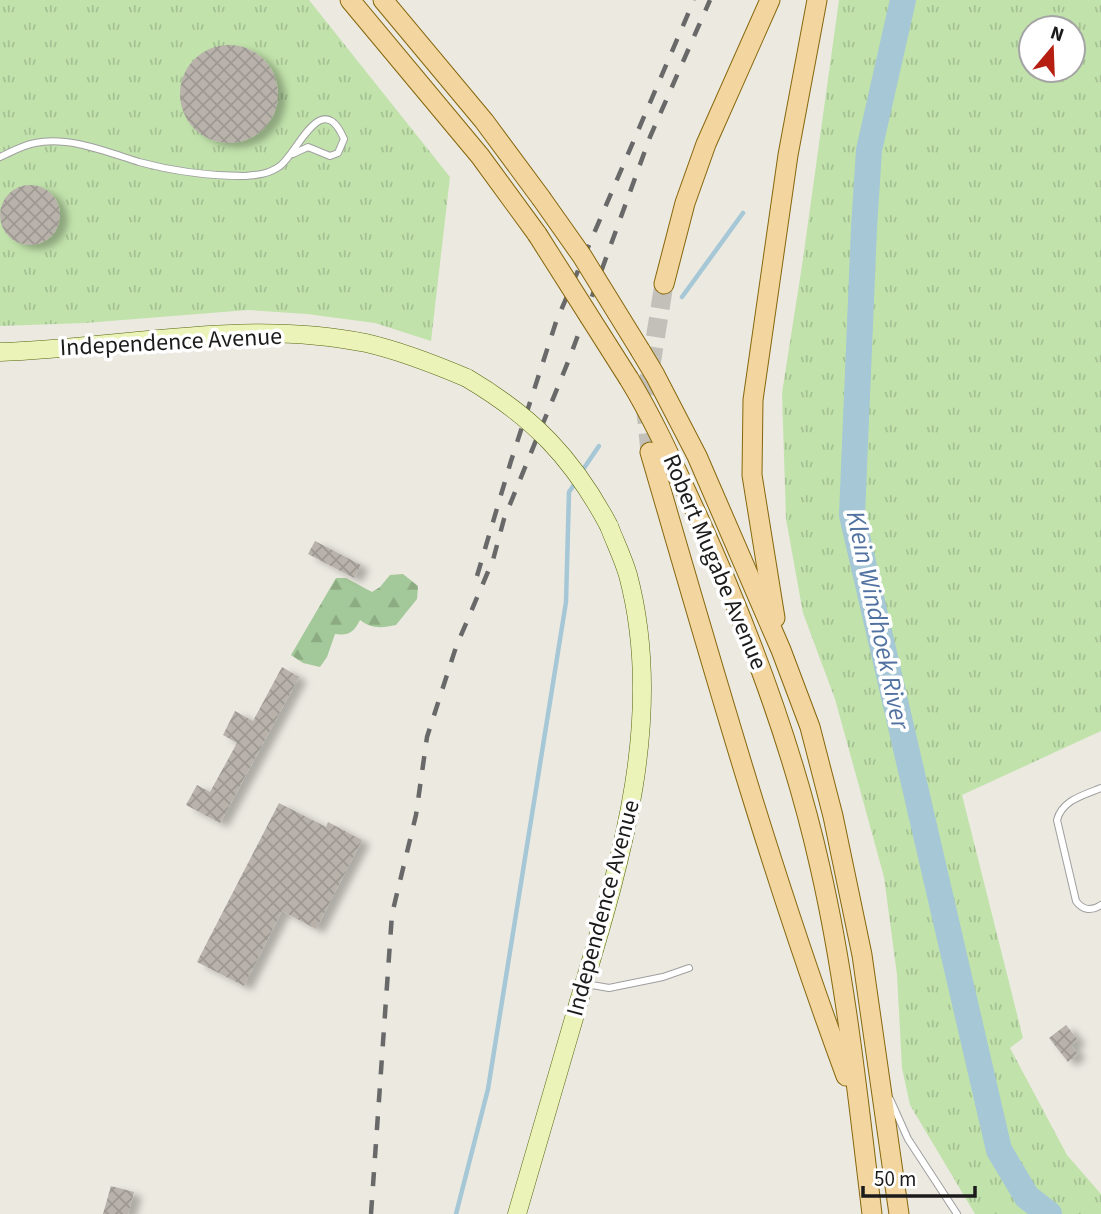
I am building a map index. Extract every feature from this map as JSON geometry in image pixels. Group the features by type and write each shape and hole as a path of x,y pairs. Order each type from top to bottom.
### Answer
{"main road":[{"name":"Robert Mugabe Avenue","path":"350,0 472,146 537,234 629,379 647,409 677,473 751,640 771,697 820,866 860,1113 872,1214"},
{"name":"Robert Mugabe Avenue","path":"383,0 462,93 541,198 582,256 655,374 697,456 781,650 810,727 833,816 862,955 898,1214"},
{"path":"664,284 682,214 706,144 770,0"},
{"path":"781,650 752,475 753,400 788,155 817,0"},
{"name":"Independence Avenue","path":"0,352 227,335 334,338 393,349 433,363 491,392 530,420 578,474 609,526 628,577 640,662 638,765 628,826 517,1214"},
{"path":"650,452 742,767 814,989 860,1113"}],"lane":[{"path":"0,157 34,143 55,142 92,148 191,172 265,175 308,146 330,156 338,153 344,139 334,123 326,119 316,121 307,129 293,154"},
{"path":"1101,788 1066,803 1059,811 1058,820 1076,901 1088,910 1101,905"},
{"path":"584,984 609,988 663,977 689,968"},
{"path":"880,1074 908,1139 957,1214"}],"green space":[{"path":"0,0 309,0 450,177 431,341 375,323 248,310 85,323 0,326"},
{"path":"839,0 1101,0 1101,731 962,795 1023,1038 1010,1048 1067,1155 1101,1194 1101,1214 975,1214 910,1105 902,1068 897,975 884,877 835,699 803,613 786,519 782,393"},
{"path":"403,574 418,586 417,599 396,625 377,627 360,620 350,632 335,634 327,657 320,667 303,663 291,655 336,578 346,578 372,592 390,575"}],"building":[{"path":"229,45 248,49 264,59 274,75 278,94 274,113 264,129 248,139 229,143 210,139 194,129 184,113 180,94 184,75 194,59 210,49"},
{"path":"30,185 47,190 55,198 60,215 55,232 47,240 30,245 13,240 5,232 0,215 5,198 13,190"},
{"path":"315,541 361,565 354,578 308,554"},
{"path":"282,667 299,677 220,823 186,805 197,785 210,792 237,743 223,735 235,711 253,721"},
{"path":"279,803 326,827 328,822 362,840 316,929 282,911 244,986 197,962"},
{"path":"1066,1025 1078,1040 1071,1045 1078,1054 1068,1062 1049,1038"},
{"path":"111,1186 134,1192 128,1214 103,1214"}],"waterway":[{"name":"Klein Windhoek River","path":"903,0 869,150 852,515 999,1150 1027,1197 1049,1214"},
{"path":"682,297 743,213"},
{"path":"582,471 599,446"},
{"path":"456,1214 488,1089 566,602 569,492 576,482"}],"tunnel":[{"path":"650,452 645,402 664,284"}],"railway":[{"path":"477,576 556,322 694,0"},
{"path":"371,1214 392,914 416,815 427,737 456,647 493,560 504,519 570,357 650,137 710,0"}]}
